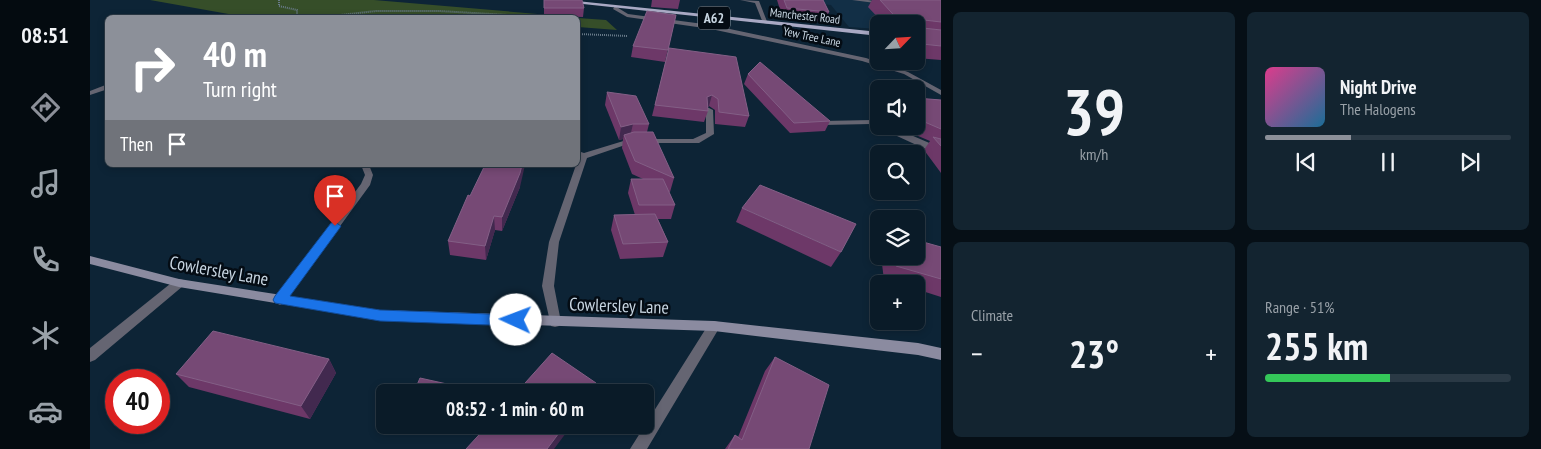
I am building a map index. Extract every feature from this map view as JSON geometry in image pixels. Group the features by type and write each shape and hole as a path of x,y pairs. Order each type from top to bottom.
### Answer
{"main road":[{"name":"Manchester Road","path":"549,0 870,33"}],"street":[{"path":"742,0 757,2 766,23"},
{"path":"854,0 892,4"},
{"name":"Yew Tree Lane","path":"615,8 627,15 711,27 864,59 906,73 941,92"},
{"path":"90,93 105,87"},
{"path":"580,154 630,141 696,140 710,134 709,110"},
{"path":"823,123 870,122"},
{"path":"904,135 925,147 941,151"},
{"path":"280,300 365,185 369,174 366,167"},
{"path":"555,322 548,286 554,242 576,167"},
{"name":"Cowlersley Lane","path":"90,260 179,284 380,315 714,326 918,349 941,354"},
{"path":"90,356 179,284"},
{"path":"638,449 714,326"}],"path":[{"path":"278,0 279,6 297,10 297,15"},
{"path":"341,15 376,11 439,11 502,15"}],"shaded area":[{"path":"777,0 941,0 925,15 870,15 870,28 849,27 831,5"}],"green space":[{"path":"150,0 374,0 550,15 414,14 234,15"},
{"path":"580,18 606,20 617,30 580,27"}],"building":[{"path":"544,0 582,0 584,8 544,8"},
{"path":"784,0 823,0 829,12 787,8"},
{"path":"880,0 941,0 941,22 925,20 925,15 894,15"},
{"path":"647,11 676,15 668,50 633,46"},
{"path":"925,28 941,30 941,46 925,44"},
{"path":"669,48 736,57 749,116 719,112 718,99 712,95 707,97 708,111 655,105"},
{"path":"760,62 830,121 794,123 748,74"},
{"path":"607,92 636,96 649,124 633,124 621,127"},
{"path":"925,99 941,100 941,129 925,122"},
{"path":"634,132 653,132 674,178 635,161 624,135"},
{"path":"933,137 941,139 941,146"},
{"path":"484,167 522,167 502,217 494,216 485,246 448,241 468,195 470,196"},
{"path":"631,179 663,179 675,205 639,205"},
{"path":"760,185 856,224 841,252 742,208"},
{"path":"655,214 668,242 623,244 614,215"},
{"path":"925,243 941,247 941,279 896,266 925,265"},
{"path":"213,331 329,359 301,406 176,374"},
{"path":"552,353 596,383 595,384 524,384"},
{"path":"775,357 829,385 809,449 728,449 735,435 742,440"},
{"path":"420,378 447,384 417,384"},
{"path":"480,434 558,434 547,449 466,449"}],"route":[{"path":"335,226 280,300 380,315 516,320"}]}
